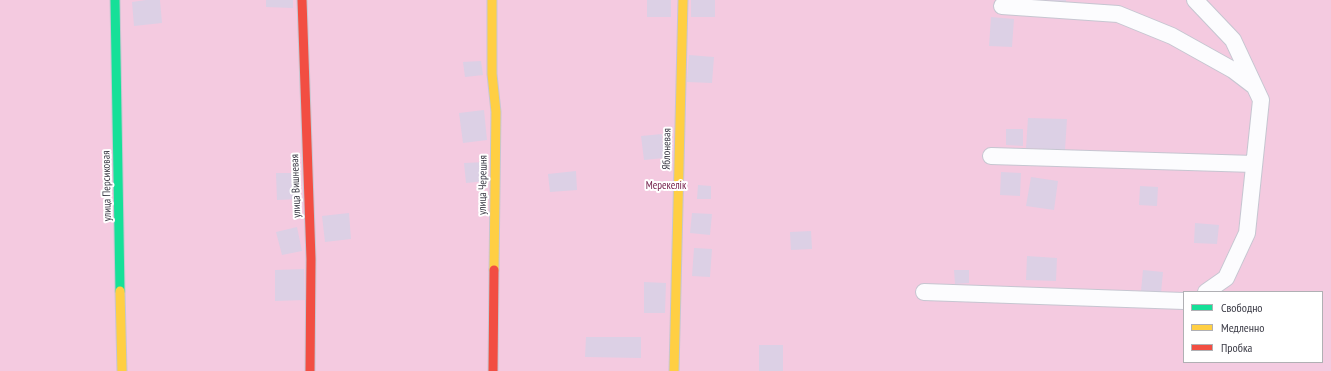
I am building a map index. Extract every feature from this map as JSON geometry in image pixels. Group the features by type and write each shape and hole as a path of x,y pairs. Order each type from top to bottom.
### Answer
{"street":[{"name":"улица Персиковая","path":"115,0 122,371"},
{"name":"улица Вишневая","path":"302,0 311,259 310,371"},
{"name":"улица Черешня","path":"492,0 492,74 496,112 493,371"},
{"name":"Яблоневая","path":"674,371 683,0"},
{"path":"1195,0 1233,40 1261,100 1247,234 1226,278 1207,291"},
{"path":"1002,6 1118,14 1172,36 1232,70 1255,86"},
{"path":"991,156 1254,164"},
{"path":"924,292 1183,301"}],"green space":[{"name":"Мерекелік","path":"0,0 1331,0 1331,371 0,371"}],"building":[{"path":"160,0 162,23 134,26 132,2"},
{"path":"266,0 293,0 293,8 266,7"},
{"path":"647,0 671,0 671,17 647,17"},
{"path":"691,0 715,0 715,17 691,17"},
{"path":"1066,0 1066,2 1050,1"},
{"path":"991,17 1014,19 1012,47 989,46"},
{"path":"689,55 714,57 712,83 687,82"},
{"path":"481,61 483,75 465,77 463,62"},
{"path":"484,110 487,140 463,143 459,113"},
{"path":"1028,118 1067,119 1065,150 1026,148"},
{"path":"1006,129 1023,129 1023,146 1006,145"},
{"path":"662,134 664,158 644,160 641,136"},
{"path":"486,162 487,181 466,183 464,163"},
{"path":"576,171 577,190 550,192 548,174"},
{"path":"1001,172 1021,173 1020,196 1000,195"},
{"path":"276,173 298,173 299,199 277,200"},
{"path":"1031,177 1058,181 1054,210 1026,206"},
{"path":"698,185 711,186 711,199 697,199"},
{"path":"1140,186 1158,187 1157,206 1139,205"},
{"path":"349,213 351,239 325,242 322,216"},
{"path":"692,213 712,214 710,235 690,233"},
{"path":"1195,223 1219,225 1217,244 1194,243"},
{"path":"297,227 302,251 282,255 276,232"},
{"path":"811,231 812,249 791,250 790,232"},
{"path":"694,248 712,249 710,277 692,276"},
{"path":"1027,256 1057,258 1056,281 1026,280"},
{"path":"304,269 305,300 275,301 275,270"},
{"path":"954,270 969,270 969,283 955,284"},
{"path":"1143,270 1163,272 1161,293 1141,291"},
{"path":"644,282 666,283 665,313 644,313"},
{"path":"586,337 641,337 641,358 585,357"},
{"path":"759,345 783,345 783,371 759,371"}],"traffic: fast":[{"path":"115,0 120,291"}],"traffic: slow":[{"path":"492,0 492,74 496,112 494,270"},
{"path":"674,371 683,0"},
{"path":"120,291 122,371"}],"traffic: jam":[{"path":"302,0 311,259 310,371"},
{"path":"493,371 494,270"}]}
